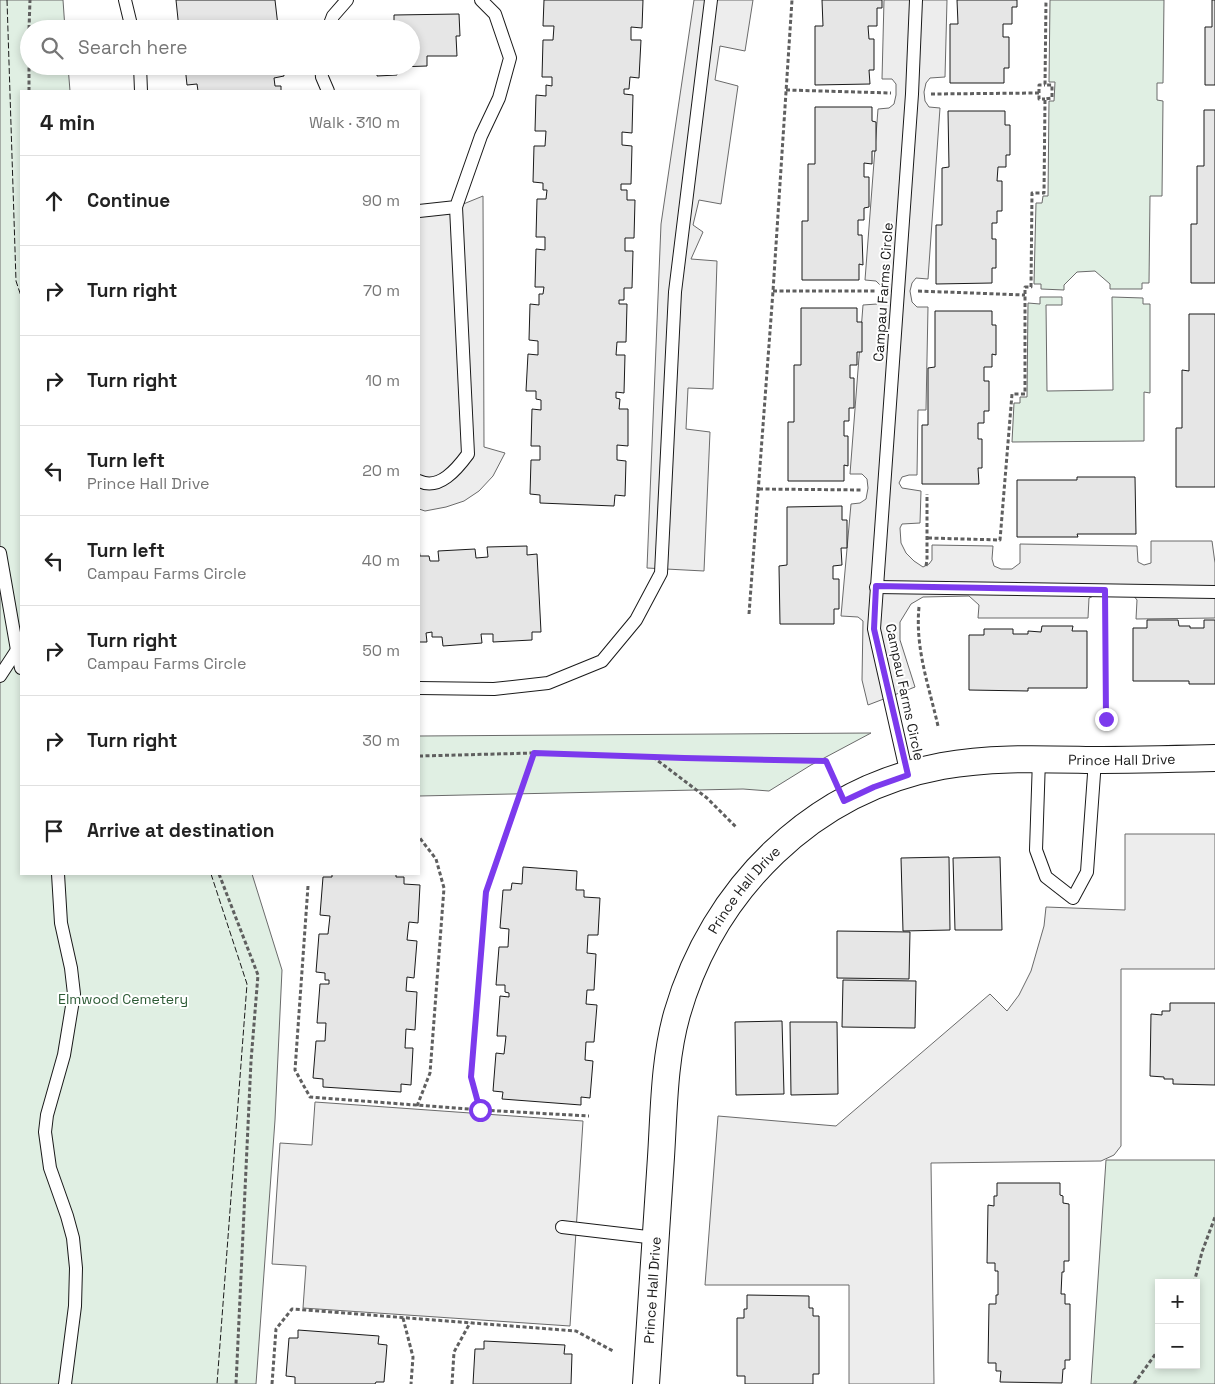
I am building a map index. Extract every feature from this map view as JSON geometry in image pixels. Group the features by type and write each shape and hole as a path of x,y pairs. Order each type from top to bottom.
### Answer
{"street":[{"name":"Prince Hall Drive","path":"646,1384 667,1070 676,1016 690,975 708,936 738,891 759,867 782,844 844,801 874,787 940,766 972,761 1039,759 1215,758"}],"lane":[{"path":"125,0 130,20"},
{"path":"331,20 332,16 347,0"},
{"path":"420,481 440,482 456,470 468,454 456,207 481,136 499,98 510,58 495,14 481,0"},
{"path":"420,688 494,689 548,683 602,661 636,620 661,573 675,292 711,0"},
{"name":"Campau Farms Circle","path":"908,775 874,629 912,94 916,0"},
{"path":"140,75 141,90"},
{"path":"322,75 328,90"},
{"path":"420,211 456,207"},
{"path":"0,553 20,664"},
{"path":"876,586 1215,592"},
{"path":"0,676 16,650"},
{"path":"1039,759 1036,850 1046,877 1073,898 1087,872 1096,760"},
{"path":"58,875 61,923 71,968 74,994 64,1055 47,1115 45,1132 50,1168 68,1216 76,1268 75,1306 65,1384"},
{"path":"562,1227 656,1238"}],"path":[{"path":"29,20 30,0"},
{"path":"750,614 774,291 792,0"},
{"path":"1045,85 1046,0"},
{"path":"29,75 29,90"},
{"path":"1039,84 1045,85 1052,85 1052,98 1039,99 1039,84"},
{"path":"786,90 891,93"},
{"path":"929,94 1039,93"},
{"path":"928,538 1000,540 1012,394 1025,394 1025,287 1031,287 1032,193 1044,193 1045,99"},
{"path":"774,291 878,291"},
{"path":"914,291 1025,295"},
{"path":"759,488 883,490"},
{"path":"1105,590 1106,719"},
{"path":"420,756 534,753 826,761 844,801"},
{"path":"480,1110 471,1077 486,892 534,753"},
{"path":"654,757 707,798 737,828"},
{"path":"417,1106 430,1072 444,888 436,859 420,838"},
{"path":"219,875 258,975 251,1061 236,1384"},
{"path":"308,886 295,1070 310,1097 417,1106 588,1116"},
{"path":"1195,1279 1202,1252 1215,1217"},
{"path":"272,1384 276,1329 292,1310 576,1331 613,1351"},
{"path":"403,1318 413,1357 411,1384"},
{"path":"452,1384 454,1352 470,1323"},
{"path":"1134,1384 1155,1355"}],"green space":[{"name":"Elmwood Cemetery","path":"0,0 63,0 64,20 20,20 20,75 69,75 70,90 20,90 20,875 252,875 282,970 275,1120 256,1384 0,1384"},
{"path":"1050,0 1164,0 1163,83 1157,83 1157,100 1163,101 1162,196 1150,196 1149,283 1142,283 1142,289 1110,289 1110,284 1095,271 1077,272 1064,285 1064,290 1041,289 1041,284 1034,284 1036,203 1042,203 1043,196 1048,196 1049,101 1054,101 1055,82 1049,82"},
{"path":"1040,297 1062,297 1062,305 1046,305 1047,391 1113,390 1112,297 1143,298 1143,304 1150,304 1150,393 1144,392 1144,441 1012,442 1014,403 1020,403 1020,397 1027,397 1028,303 1040,304"},
{"path":"871,733 811,765 769,791 743,789 420,796 420,736"},
{"path":"1106,1160 1215,1160 1215,1384 1091,1384"}],"shaded area":[{"path":"694,0 753,0 745,51 720,46 715,80 738,86 721,204 699,200 693,225 703,232 691,259 717,261 713,389 688,388 686,429 710,432 704,571 647,568 661,224"},
{"path":"884,0 947,0 945,77 930,78 926,83 924,92 925,101 929,107 940,108 928,279 916,278 912,283 910,291 912,302 917,307 928,307 926,410 918,410 917,475 902,477 899,483 902,488 921,491 920,523 902,524 900,528 901,543 906,553 923,567 932,560 932,545 993,546 992,559 994,566 1001,569 1012,569 1020,563 1020,544 1137,546 1138,562 1144,565 1151,563 1151,541 1212,541 1215,563 1215,618 1136,619 1137,600 1133,595 1096,595 1089,598 1088,618 978,618 979,605 969,596 923,597 911,604 900,622 900,640 915,687 868,705 862,680 863,621 858,617 841,616 851,504 860,503 866,499 868,488 867,479 862,474 850,474 863,305 877,304 883,294 882,287 876,281 865,280 878,109 889,108 894,104 896,95 896,84 892,79 882,79"},
{"path":"483,196 484,447 505,453 493,476 479,491 464,501 425,511 420,509 420,211 456,207"},
{"path":"1125,834 1215,834 1215,969 1121,969 1121,1146 1114,1155 1101,1161 931,1163 934,1384 849,1384 849,1285 705,1285 718,1116 836,1126 990,994 1007,1011 1019,995 1031,971 1044,926 1046,907 1125,910"},
{"path":"315,1102 583,1121 570,1326 303,1308 306,1266 272,1264 280,1143 312,1145"}],"building":[{"path":"176,0 275,0 277,20 178,20"},
{"path":"544,0 643,0 642,28 631,27 631,40 641,40 639,78 630,77 629,89 624,89 624,94 633,95 632,133 622,132 622,145 632,146 631,184 621,184 621,190 627,190 627,200 635,200 634,238 625,238 625,251 633,251 632,288 624,288 624,300 619,300 619,304 627,304 626,342 617,342 616,355 625,355 624,393 616,392 616,398 620,399 619,409 628,409 628,446 617,445 617,460 626,461 625,496 615,495 614,506 540,503 540,495 530,494 531,460 540,460 540,446 531,446 532,409 541,410 541,400 536,399 536,391 526,391 528,354 538,355 538,341 529,340 530,304 539,305 539,294 543,294 544,287 535,287 536,249 545,250 545,237 536,237 537,199 546,199 547,190 543,190 543,183 533,182 534,146 545,146 546,131 535,131 536,95 546,96 546,85 552,86 552,77 542,77 543,40 553,40 554,26 543,26"},
{"path":"822,0 882,0 882,8 877,8 877,26 868,26 869,39 874,39 874,70 869,70 870,84 815,85 815,26 823,26"},
{"path":"957,0 1017,0 1017,7 1012,7 1012,24 1003,24 1003,37 1009,37 1009,68 1004,68 1004,83 950,83 950,24 958,24"},
{"path":"1212,0 1215,0 1215,85 1205,85 1205,27 1212,27"},
{"path":"459,14 460,36 456,36 457,56 427,56 427,66 420,66 420,20 394,20 394,15"},
{"path":"186,75 284,76 274,78 275,86 281,86 281,90 198,90 197,84 187,85"},
{"path":"815,107 872,107 872,121 876,122 876,151 872,151 872,164 864,163 864,177 869,177 869,207 864,208 864,220 858,220 858,235 862,235 863,265 859,264 859,280 802,280 802,221 808,221 808,164 815,164"},
{"path":"1204,110 1215,110 1215,283 1191,283 1191,224 1197,224 1197,166 1204,166"},
{"path":"948,111 1005,111 1005,125 1010,125 1010,155 1006,155 1006,167 998,167 997,181 1002,181 1002,211 997,211 997,223 992,223 992,239 996,239 996,268 992,268 992,283 936,284 936,225 942,225 942,168 949,167"},
{"path":"801,308 857,308 857,322 862,322 862,352 857,352 857,365 850,365 850,378 854,378 854,408 849,408 849,421 844,421 844,436 848,436 848,466 844,465 844,481 788,481 788,422 794,422 794,365 801,365"},
{"path":"935,311 992,311 992,325 996,325 996,355 992,354 992,367 984,367 984,381 989,381 989,411 984,411 984,423 978,423 978,439 982,439 982,468 978,468 979,484 922,484 922,425 928,425 928,368 935,367"},
{"path":"1189,314 1215,314 1215,487 1176,487 1176,428 1182,428 1182,370 1189,371"},
{"path":"1077,477 1135,477 1136,534 1077,534 1078,537 1017,537 1017,480 1077,480"},
{"path":"842,506 842,520 847,520 847,548 841,548 842,565 833,566 833,579 839,579 839,609 834,609 834,624 780,624 779,566 787,565 787,507"},
{"path":"527,546 527,555 537,554 541,632 532,632 532,640 493,642 493,634 481,634 482,643 443,646 442,637 432,637 432,632 426,633 427,642 420,642 420,556 429,556 430,561 439,561 438,551 475,549 476,558 488,557 487,547"},
{"path":"1147,620 1178,620 1179,626 1204,628 1204,620 1215,620 1215,684 1189,684 1189,681 1133,681 1133,628 1147,628"},
{"path":"1042,626 1073,626 1072,631 1087,631 1087,688 1028,688 1028,691 969,690 969,635 984,635 984,629 1013,629 1013,634 1028,634 1028,631 1041,632"},
{"path":"949,857 950,930 903,931 901,858"},
{"path":"1000,857 1002,930 955,930 953,858"},
{"path":"523,867 577,871 576,890 584,890 584,897 600,898 598,935 588,935 587,953 596,954 594,990 587,990 586,1004 597,1005 594,1042 586,1042 585,1060 593,1061 590,1098 581,1097 581,1105 502,1099 503,1092 493,1091 496,1053 504,1054 506,1036 497,1036 500,996 509,997 509,993 505,992 505,985 496,985 499,947 508,947 509,929 500,928 503,890 511,890 512,883 522,884"},
{"path":"332,875 396,875 396,877 404,877 404,884 420,885 418,923 409,922 407,940 417,941 414,978 407,977 406,991 417,992 415,1030 406,1029 405,1048 413,1048 411,1085 401,1084 401,1092 323,1087 323,1079 313,1078 316,1041 325,1041 326,1023 317,1023 320,984 329,984 329,980 325,980 325,973 316,972 319,934 328,934 330,916 320,915 323,877 332,877"},
{"path":"837,931 910,932 909,979 837,978"},
{"path":"843,980 916,981 915,1028 842,1027"},
{"path":"1170,1003 1215,1003 1215,1085 1173,1084 1173,1079 1150,1076 1151,1014 1162,1015 1162,1011 1170,1011"},
{"path":"782,1021 784,1094 736,1095 735,1022"},
{"path":"790,1022 837,1022 838,1094 791,1095"},
{"path":"997,1183 1060,1183 1060,1195 1063,1196 1063,1203 1069,1204 1069,1261 1064,1261 1061,1294 1065,1294 1065,1304 1070,1304 1070,1360 1065,1360 1062,1383 1000,1382 1001,1371 996,1371 996,1363 988,1363 989,1304 996,1304 998,1271 995,1271 995,1263 987,1263 988,1205 994,1206 994,1196 997,1196"},
{"path":"747,1295 809,1296 809,1308 813,1308 813,1316 819,1316 819,1374 813,1374 813,1384 745,1384 745,1376 737,1376 737,1318 744,1318 744,1309 747,1309"},
{"path":"298,1330 379,1336 378,1344 387,1345 384,1382 376,1382 375,1384 295,1384 295,1377 286,1376 289,1338 298,1338"},
{"path":"484,1341 565,1345 564,1354 572,1354 571,1384 473,1384 475,1349 484,1349"}],"fence":[{"path":"7,0 16,281 20,293"},
{"path":"211,875 247,984 217,1384"}],"route":[{"path":"480,1110 471,1077 486,892 503,837 534,753 826,761 844,801 874,787 908,775 874,629 876,586 1105,590 1106,719"}]}
